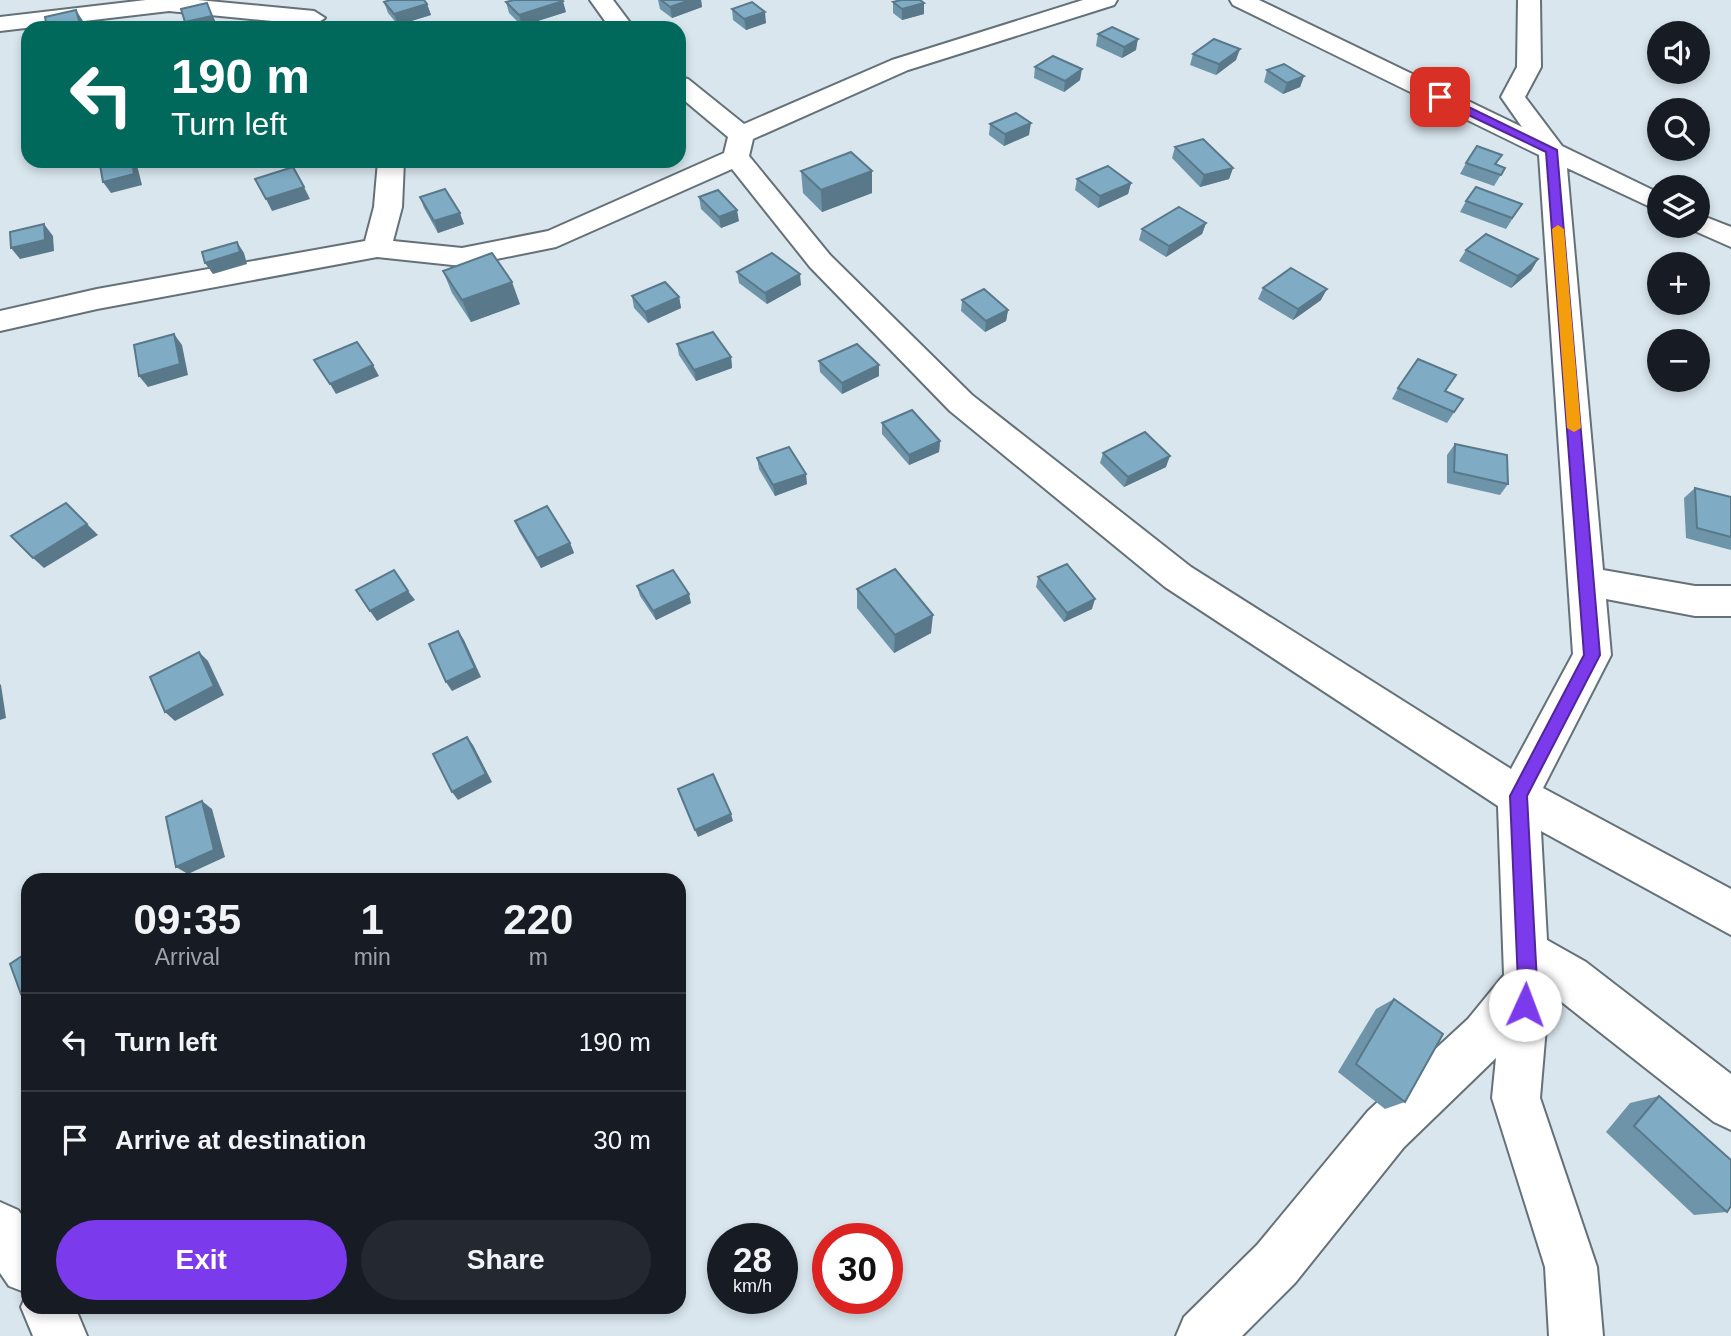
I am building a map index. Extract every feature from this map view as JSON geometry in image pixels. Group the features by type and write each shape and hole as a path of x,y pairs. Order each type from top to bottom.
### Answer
{"street":[{"path":"601,0 617,21"},
{"path":"0,321 97,299 377,248 462,257 556,238 900,65 1106,0"},
{"path":"1241,0 1647,197"},
{"path":"1529,0 1529,67 1513,97 1552,150 1592,655 1518,796 1526,967 1516,1098 1571,1267 1576,1336"},
{"path":"25,21 169,4 314,15"},
{"path":"0,24 21,22"},
{"path":"686,91 738,146 820,261 961,403 1178,577 1518,796 1731,913"},
{"path":"377,248 388,207 390,168"},
{"path":"1710,228 1731,238"},
{"path":"1586,581 1695,601 1731,601"},
{"path":"1526,967 1570,978 1731,1105"},
{"path":"1203,1336 1276,1264 1386,1129 1485,1036 1526,967"},
{"path":"0,1228 21,1257"},
{"path":"51,1314 60,1336"}],"building":[{"path":"424,0 427,4 394,14 384,2"},
{"path":"661,0 690,0 670,7"},
{"path":"920,0 924,3 902,9 893,2"},
{"path":"563,1 519,15 506,2"},
{"path":"752,2 765,12 744,19 732,9"},
{"path":"207,3 212,16 185,21 181,9"},
{"path":"76,10 79,21 46,21 45,17"},
{"path":"1112,27 1138,39 1124,47 1098,34"},
{"path":"1214,39 1240,49 1219,64 1193,54"},
{"path":"1053,56 1082,69 1065,81 1035,67"},
{"path":"1284,64 1304,76 1287,83 1267,70"},
{"path":"1016,113 1031,123 1005,134 990,124"},
{"path":"1203,139 1233,168 1204,175 1175,147"},
{"path":"1477,146 1502,155 1495,164 1505,168 1501,175 1466,163"},
{"path":"851,152 872,171 821,190 801,171"},
{"path":"1108,166 1131,183 1100,196 1077,179"},
{"path":"101,168 133,168 134,174 103,182"},
{"path":"294,168 304,187 266,199 255,179"},
{"path":"1476,187 1522,204 1512,218 1466,201"},
{"path":"445,189 460,213 434,221 420,197"},
{"path":"718,190 737,210 719,217 699,197"},
{"path":"1179,207 1206,223 1169,246 1142,229"},
{"path":"44,224 45,240 11,248 10,232"},
{"path":"1486,234 1538,259 1518,276 1466,250"},
{"path":"237,242 240,252 205,263 202,252"},
{"path":"492,253 512,282 462,300 443,271"},
{"path":"772,253 800,274 765,293 737,272"},
{"path":"1291,268 1327,289 1298,309 1263,288"},
{"path":"665,282 679,297 645,312 632,296"},
{"path":"984,289 1008,310 986,321 962,300"},
{"path":"713,332 731,357 694,370 677,344"},
{"path":"174,334 180,364 139,376 134,345"},
{"path":"357,342 373,365 330,384 314,360"},
{"path":"857,344 879,365 842,383 819,361"},
{"path":"1418,359 1456,375 1445,391 1463,399 1454,412 1398,388"},
{"path":"912,410 940,441 909,455 882,423"},
{"path":"1145,432 1170,456 1128,477 1103,453"},
{"path":"1455,444 1507,455 1508,484 1454,472"},
{"path":"789,447 806,474 773,485 757,458"},
{"path":"1695,488 1731,497 1731,537 1697,528"},
{"path":"66,503 87,524 33,558 11,536"},
{"path":"547,506 570,543 537,558 515,521"},
{"path":"1067,564 1095,599 1067,613 1038,577"},
{"path":"895,569 933,615 895,635 857,589"},
{"path":"394,570 408,591 370,611 356,590"},
{"path":"673,570 689,594 653,611 637,586"},
{"path":"458,631 475,668 446,682 429,644"},
{"path":"199,652 214,686 165,712 150,677"},
{"path":"467,737 486,774 452,792 433,754"},
{"path":"713,774 731,814 695,830 678,789"},
{"path":"202,801 214,850 176,867 166,817"},
{"path":"21,957 21,994 10,964"},
{"path":"1394,999 1443,1034 1405,1102 1356,1064"},
{"path":"1659,1096 1731,1160 1731,1206 1727,1212 1634,1126"}],"slow traffic":[{"path":"1558,229 1574,428"}],"route":[{"path":"1440,97 1552,150 1592,655 1518,796 1527,982 1525,1005"}]}
